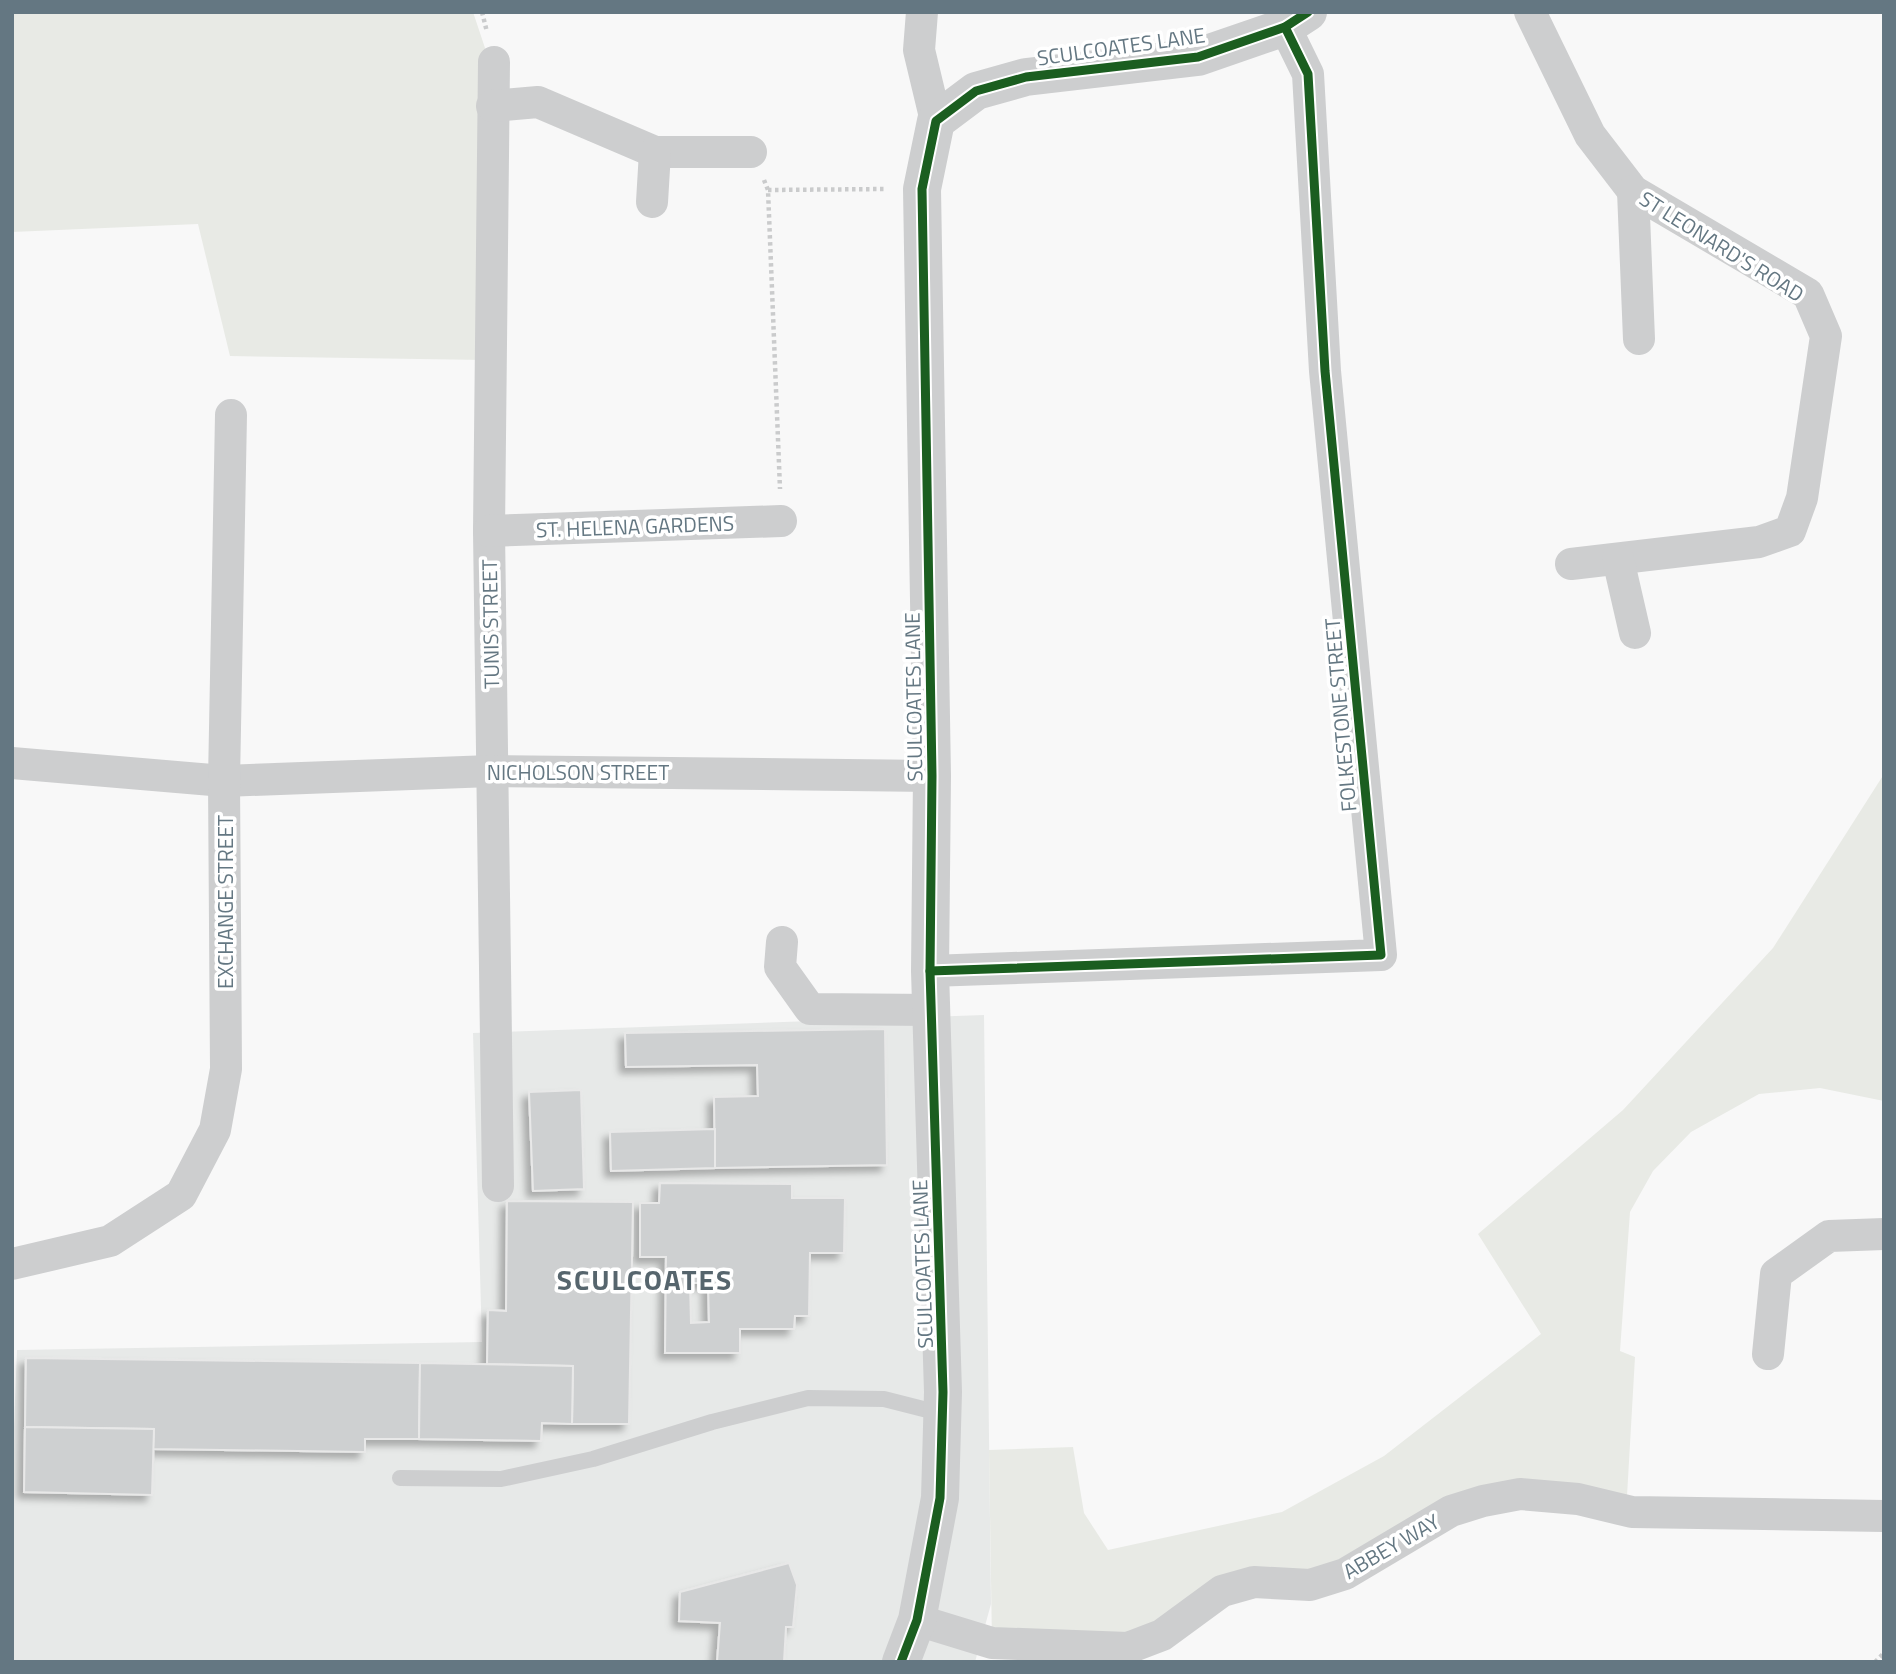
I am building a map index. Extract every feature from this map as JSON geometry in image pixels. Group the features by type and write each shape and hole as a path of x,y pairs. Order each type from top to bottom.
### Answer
{"street":[{"path":"922,12 919,50 936,121"},
{"name":"ST LEONARD'S ROAD","path":"1530,12 1590,135 1633,191 1808,294 1826,336 1802,498 1790,531 1759,542 1618,559"},
{"name":"SCULCOATES LANE","path":"901,1662 917,1620 940,1498 943,1414 930,971 932,776 922,189 936,121 976,91 1026,77 1198,57 1296,20"},
{"name":"FOLKESTONE STREET","path":"930,971 1381,955 1325,370 1308,74 1296,20"},
{"name":"TUNIS STREET","path":"494,62 489,531 498,1186"},
{"path":"492,106 538,102 655,152 751,152"},
{"path":"652,202 655,152"},
{"path":"1633,191 1639,339"},
{"name":"EXCHANGE STREET","path":"12,1264 110,1241 181,1195 215,1130 226,1069 224,781 231,415"},
{"name":"ST. HELENA GARDENS","path":"489,531 781,521"},
{"path":"1571,564 1618,559 1635,633"},
{"name":"NICHOLSON STREET","path":"12,763 224,781 491,771 932,776"},
{"path":"782,942 780,967 810,1009 933,1010"},
{"path":"1768,1354 1776,1274 1829,1236 1884,1234"},
{"name":"ABBEY WAY","path":"917,1620 992,1643 1128,1648 1162,1635 1222,1591 1254,1582 1310,1584 1345,1574 1451,1511 1483,1500 1520,1494 1578,1499 1632,1512 1884,1517"}],"lane":[{"path":"400,1478 501,1479 593,1459 712,1422 808,1398 884,1399 943,1414"}],"path":[{"path":"781,521 768,190 922,189"},
{"path":"1875,1662 1884,1653"}],"shaded area":[{"path":"12,12 473,12 487,54 485,360 230,356 198,224 12,232"},
{"path":"1884,774 1884,1101 1820,1088 1759,1094 1691,1132 1653,1171 1630,1212 1620,1351 1635,1357 1627,1496 1481,1488 1379,1554 1280,1583 1172,1627 1051,1645 992,1643 989,1450 1073,1447 1084,1513 1108,1550 1282,1512 1384,1456 1541,1334 1478,1234 1623,1110 1773,948"},
{"path":"984,1015 991,1604 975,1662 13,1662 12,1478 17,1350 482,1342 473,1033"}],"building":[{"path":"885,1029 887,1165 715,1168 714,1097 758,1096 757,1065 626,1067 625,1033"},
{"path":"581,1090 584,1189 533,1191 529,1092"},
{"path":"715,1129 715,1168 611,1171 610,1132"},
{"path":"660,1183 792,1184 792,1198 845,1198 844,1253 810,1253 809,1316 795,1316 794,1329 740,1329 740,1353 665,1353 666,1257 640,1257 640,1203 659,1203","holes":["690,1283 708,1283 709,1322 691,1323"]},
{"path":"507,1201 633,1202 629,1424 572,1424 573,1366 487,1364 488,1310 506,1311"},
{"path":"26,1358 420,1363 419,1439 365,1439 365,1452 153,1449 154,1429 25,1427"},
{"path":"420,1363 573,1366 572,1424 542,1423 541,1441 419,1439"},
{"path":"25,1427 154,1429 152,1495 24,1492"},
{"path":"789,1563 797,1585 793,1627 786,1627 784,1662 717,1662 720,1623 679,1621 680,1592"}],"cycle path":[{"path":"901,1662 917,1620 940,1498 943,1392 930,971 932,776 922,189 936,121 976,91 1026,77 1198,57 1285,27 1308,12"},
{"path":"930,971 1381,955 1325,371 1308,74 1285,27"}],"district":[{"name":"SCULCOATES","path":"645,1279"}]}
